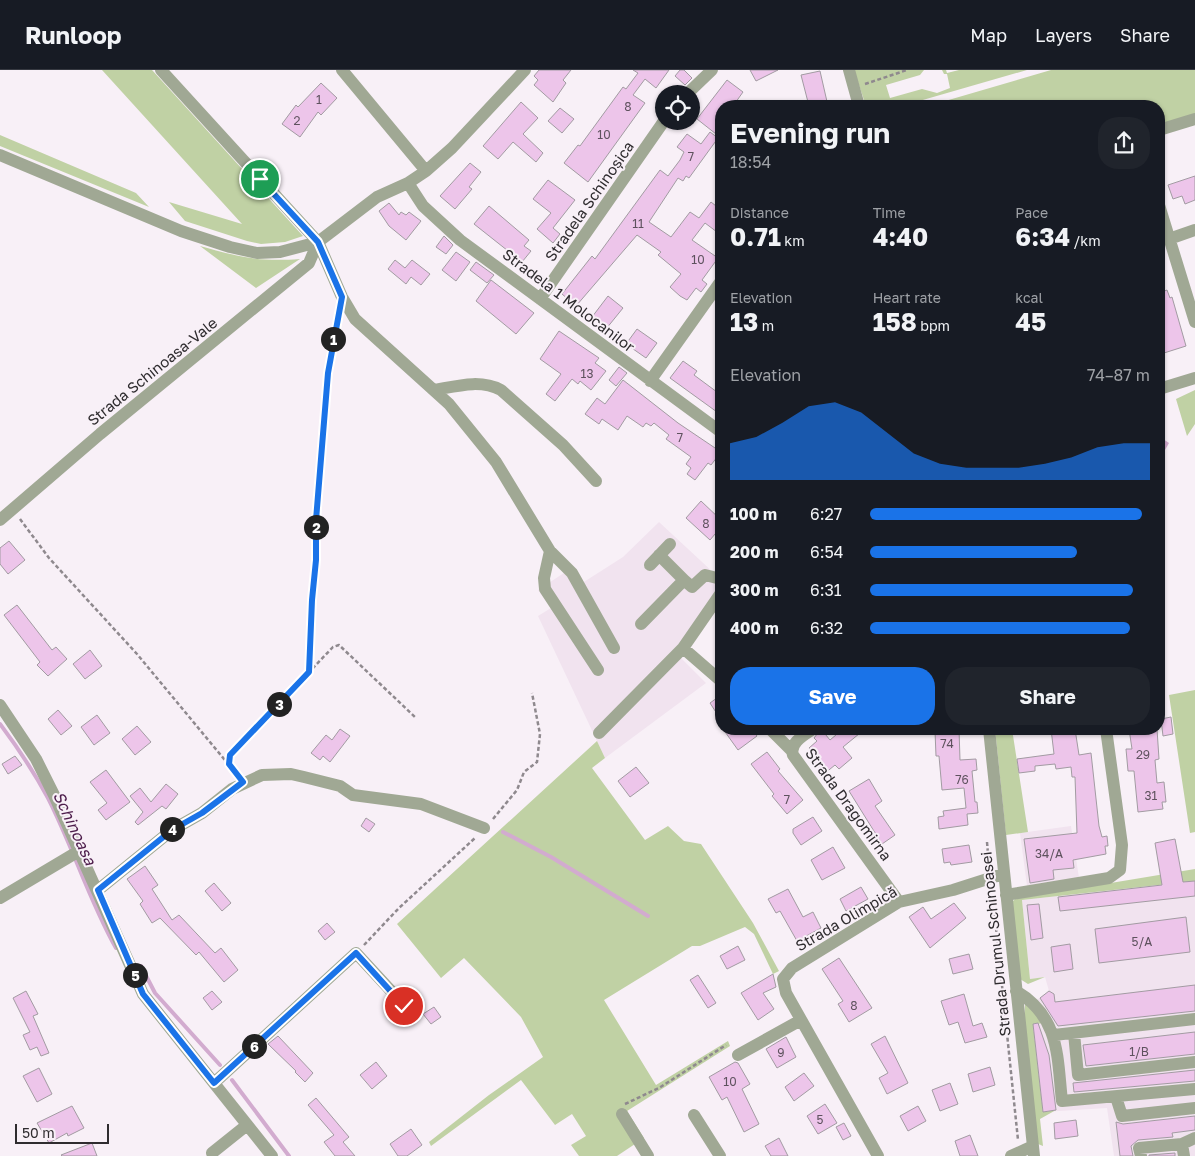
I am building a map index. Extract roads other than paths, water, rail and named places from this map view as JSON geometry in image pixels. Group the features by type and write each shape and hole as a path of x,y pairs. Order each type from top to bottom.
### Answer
{"street":[{"path":"161,70 318,242 342,297 355,319 449,404 496,462 550,551 572,573 614,648"},
{"path":"342,70 426,171"},
{"path":"0,155 181,231 230,247 256,253 280,252 318,242 377,197 408,183 426,171 452,148 525,70"},
{"path":"696,85 712,70"},
{"path":"848,70 857,100"},
{"path":"1165,128 1195,119"},
{"name":"Stradela Schinoșica","path":"540,299 658,130"},
{"name":"Stradela 1 Molocanilor","path":"408,183 423,206 460,240 715,428"},
{"path":"1165,224 1195,322"},
{"path":"1170,239 1195,230"},
{"name":"Strada Schinoasa-Vale","path":"0,520 309,263 318,242"},
{"path":"650,381 715,289"},
{"path":"1165,387 1195,378"},
{"path":"435,390 465,384 490,384 501,390 563,445 596,481"},
{"path":"650,565 670,544"},
{"path":"550,551 544,578 546,589 598,670"},
{"path":"659,555 692,587 705,575 715,578"},
{"path":"641,624 684,580"},
{"path":"598,733 682,648 715,601"},
{"path":"682,648 715,675"},
{"path":"0,705 36,759 74,854 98,890 143,994 272,1156"},
{"path":"776,735 791,750"},
{"name":"Strada Dragomirna","path":"805,735 793,744 791,750 796,761 899,902"},
{"name":"Strada Drumul Schinoasei","path":"990,735 1033,1151"},
{"path":"1006,895 1109,878 1120,870 1122,845 1107,735"},
{"path":"98,890 172,830 202,813 243,782 262,776 291,774 340,786 353,795 421,804 484,828"},
{"path":"0,898 74,854"},
{"name":"Strada Olimpică","path":"878,1156 783,985 786,974 792,968 899,902 991,879 1003,874"},
{"path":"214,1083 356,953 404,1006"},
{"path":"1016,991 1031,999 1040,1010 1054,1035 1062,1101 1195,1090"},
{"path":"1054,1035 1195,1019"},
{"path":"738,1055 801,1020"},
{"path":"1074,1033 1078,1075 1195,1062"},
{"path":"1116,1096 1122,1116 1195,1108"},
{"path":"622,1114 648,1156"},
{"path":"694,1115 720,1156"},
{"path":"212,1153 247,1125"},
{"path":"1141,1156 1140,1148 1183,1150 1195,1138"},
{"path":"1015,1154 1033,1151"}],"waterway":[{"name":"Schinoasa","path":"0,724 26,760 48,798 106,930 116,948"},
{"path":"503,832 551,857 648,916"},
{"name":"Schinoasa","path":"141,966 155,993 220,1065"},
{"name":"Schinoasa","path":"232,1080 289,1156"}]}
